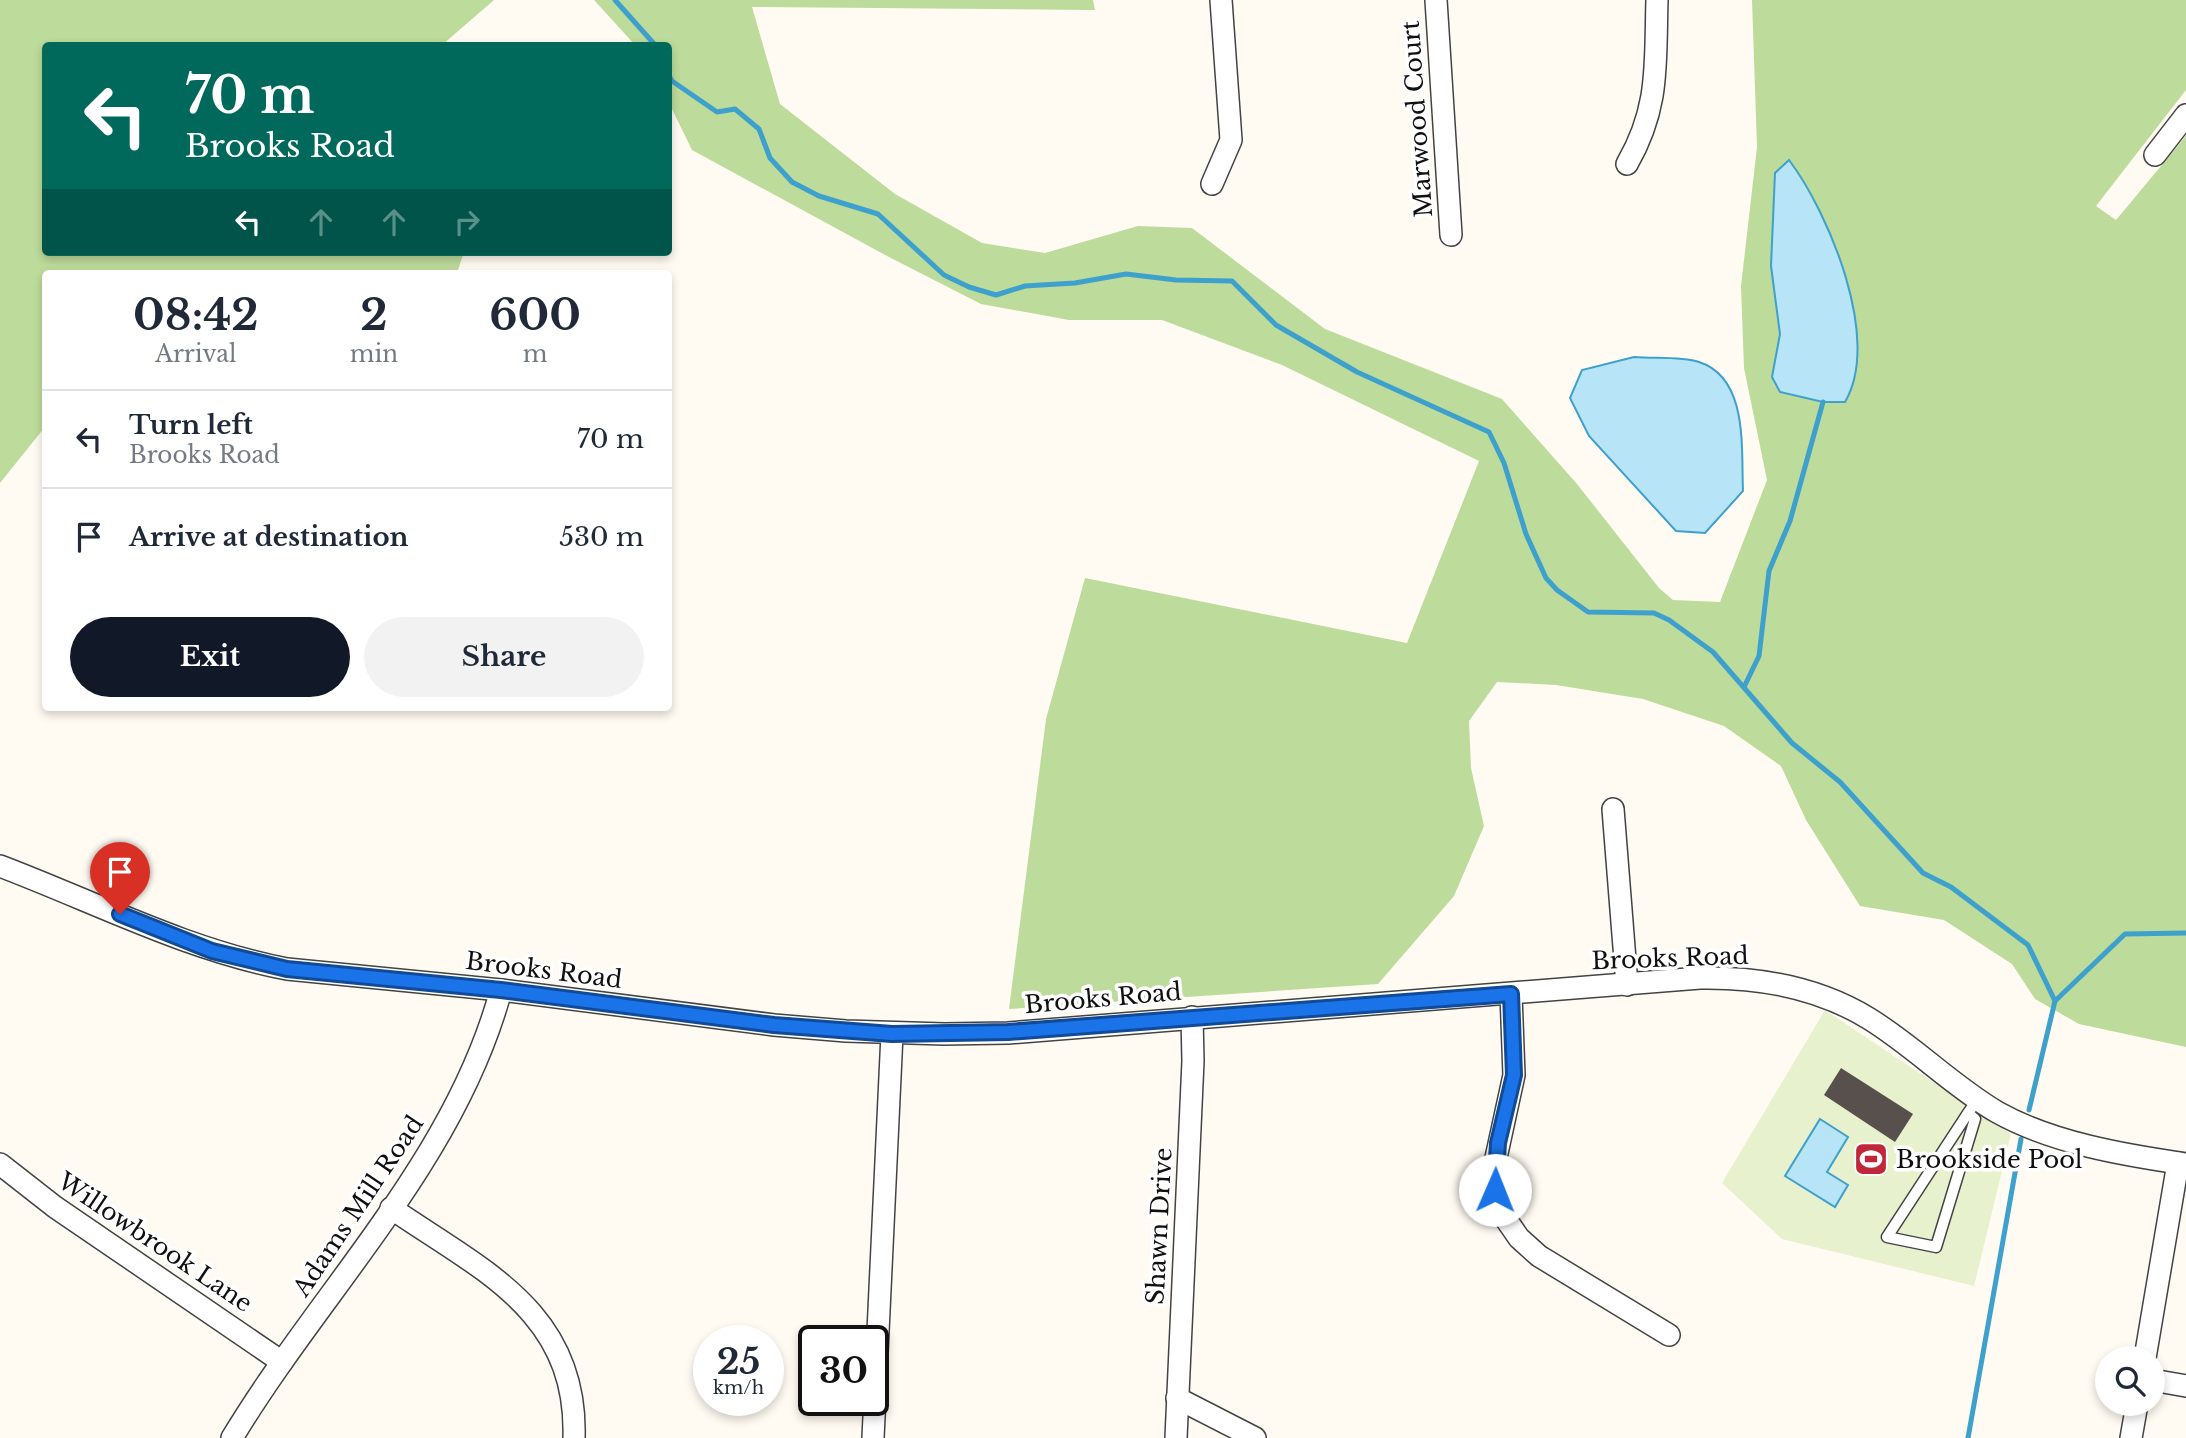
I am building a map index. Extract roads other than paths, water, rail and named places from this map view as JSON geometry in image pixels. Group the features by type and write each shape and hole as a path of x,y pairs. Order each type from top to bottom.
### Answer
{"street":[{"path":"1212,184 1231,140 1221,0"},
{"name":"Marwood Court","path":"1436,0 1451,235"},
{"path":"1626,164 1644,134 1654,94 1657,0"},
{"path":"2155,155 2186,116"},
{"path":"1613,809 1627,985"},
{"name":"Brooks Road","path":"0,866 191,944 241,960 287,969 501,990 774,1025 892,1034 1008,1032 1736,978 1773,982 1814,993 1870,1019 1973,1106 2043,1131 2182,1163"},
{"name":"Adams Mill Road","path":"232,1438 391,1208 454,1108 491,1027 501,990"},
{"path":"1511,994 1514,1075 1494,1167 1501,1212 1519,1238 1539,1256 1669,1335"},
{"name":"Shawn Drive","path":"1176,1438 1194,1060 1192,1017"},
{"path":"873,1438 892,1034"},
{"path":"2147,1346 2182,1163"},
{"name":"Willowbrook Lane","path":"0,1164 75,1221 282,1362"},
{"path":"391,1208 503,1286 534,1313 551,1336 564,1365 572,1399 575,1438"},
{"path":"2165,1382 2186,1386"},
{"path":"1177,1398 1255,1438"},
{"path":"2131,1438 2135,1416"}],"lane":[{"path":"1973,1106 1975,1119 1936,1247 1887,1237 1894,1226 1973,1106"}],"water":[{"path":"1789,160 1820,211 1846,278 1854,312 1857,345 1855,376 1845,402 1823,402 1780,392 1772,377 1780,334 1771,266 1775,173"},
{"path":"1634,357 1675,358 1699,362 1715,370 1727,383 1734,399 1741,436 1743,491 1705,533 1676,531 1589,436 1570,398 1582,370"},
{"path":"1820,1119 1848,1137 1827,1172 1848,1185 1835,1207 1785,1176"}],"waterway":[{"path":"615,0 652,42"},
{"path":"672,81 717,112 735,109 759,129 770,158 792,182 819,196 878,214 944,275 969,287 996,295 1025,286 1075,283 1126,274 1176,280 1232,281 1276,325 1357,372 1489,432 1504,463 1526,534 1546,578 1557,590 1588,612 1654,613 1669,620 1713,652 1792,743 1840,782 1923,873 1951,887 2028,945 2055,1001"},
{"path":"1745,685 1759,656 1769,571 1790,521 1823,402"},
{"path":"2029,1110 2055,1001 2125,934 2186,933"},
{"path":"1968,1438 2021,1139"}],"place":[{"name":"Brookside Pool","path":"1871,1159"}]}
